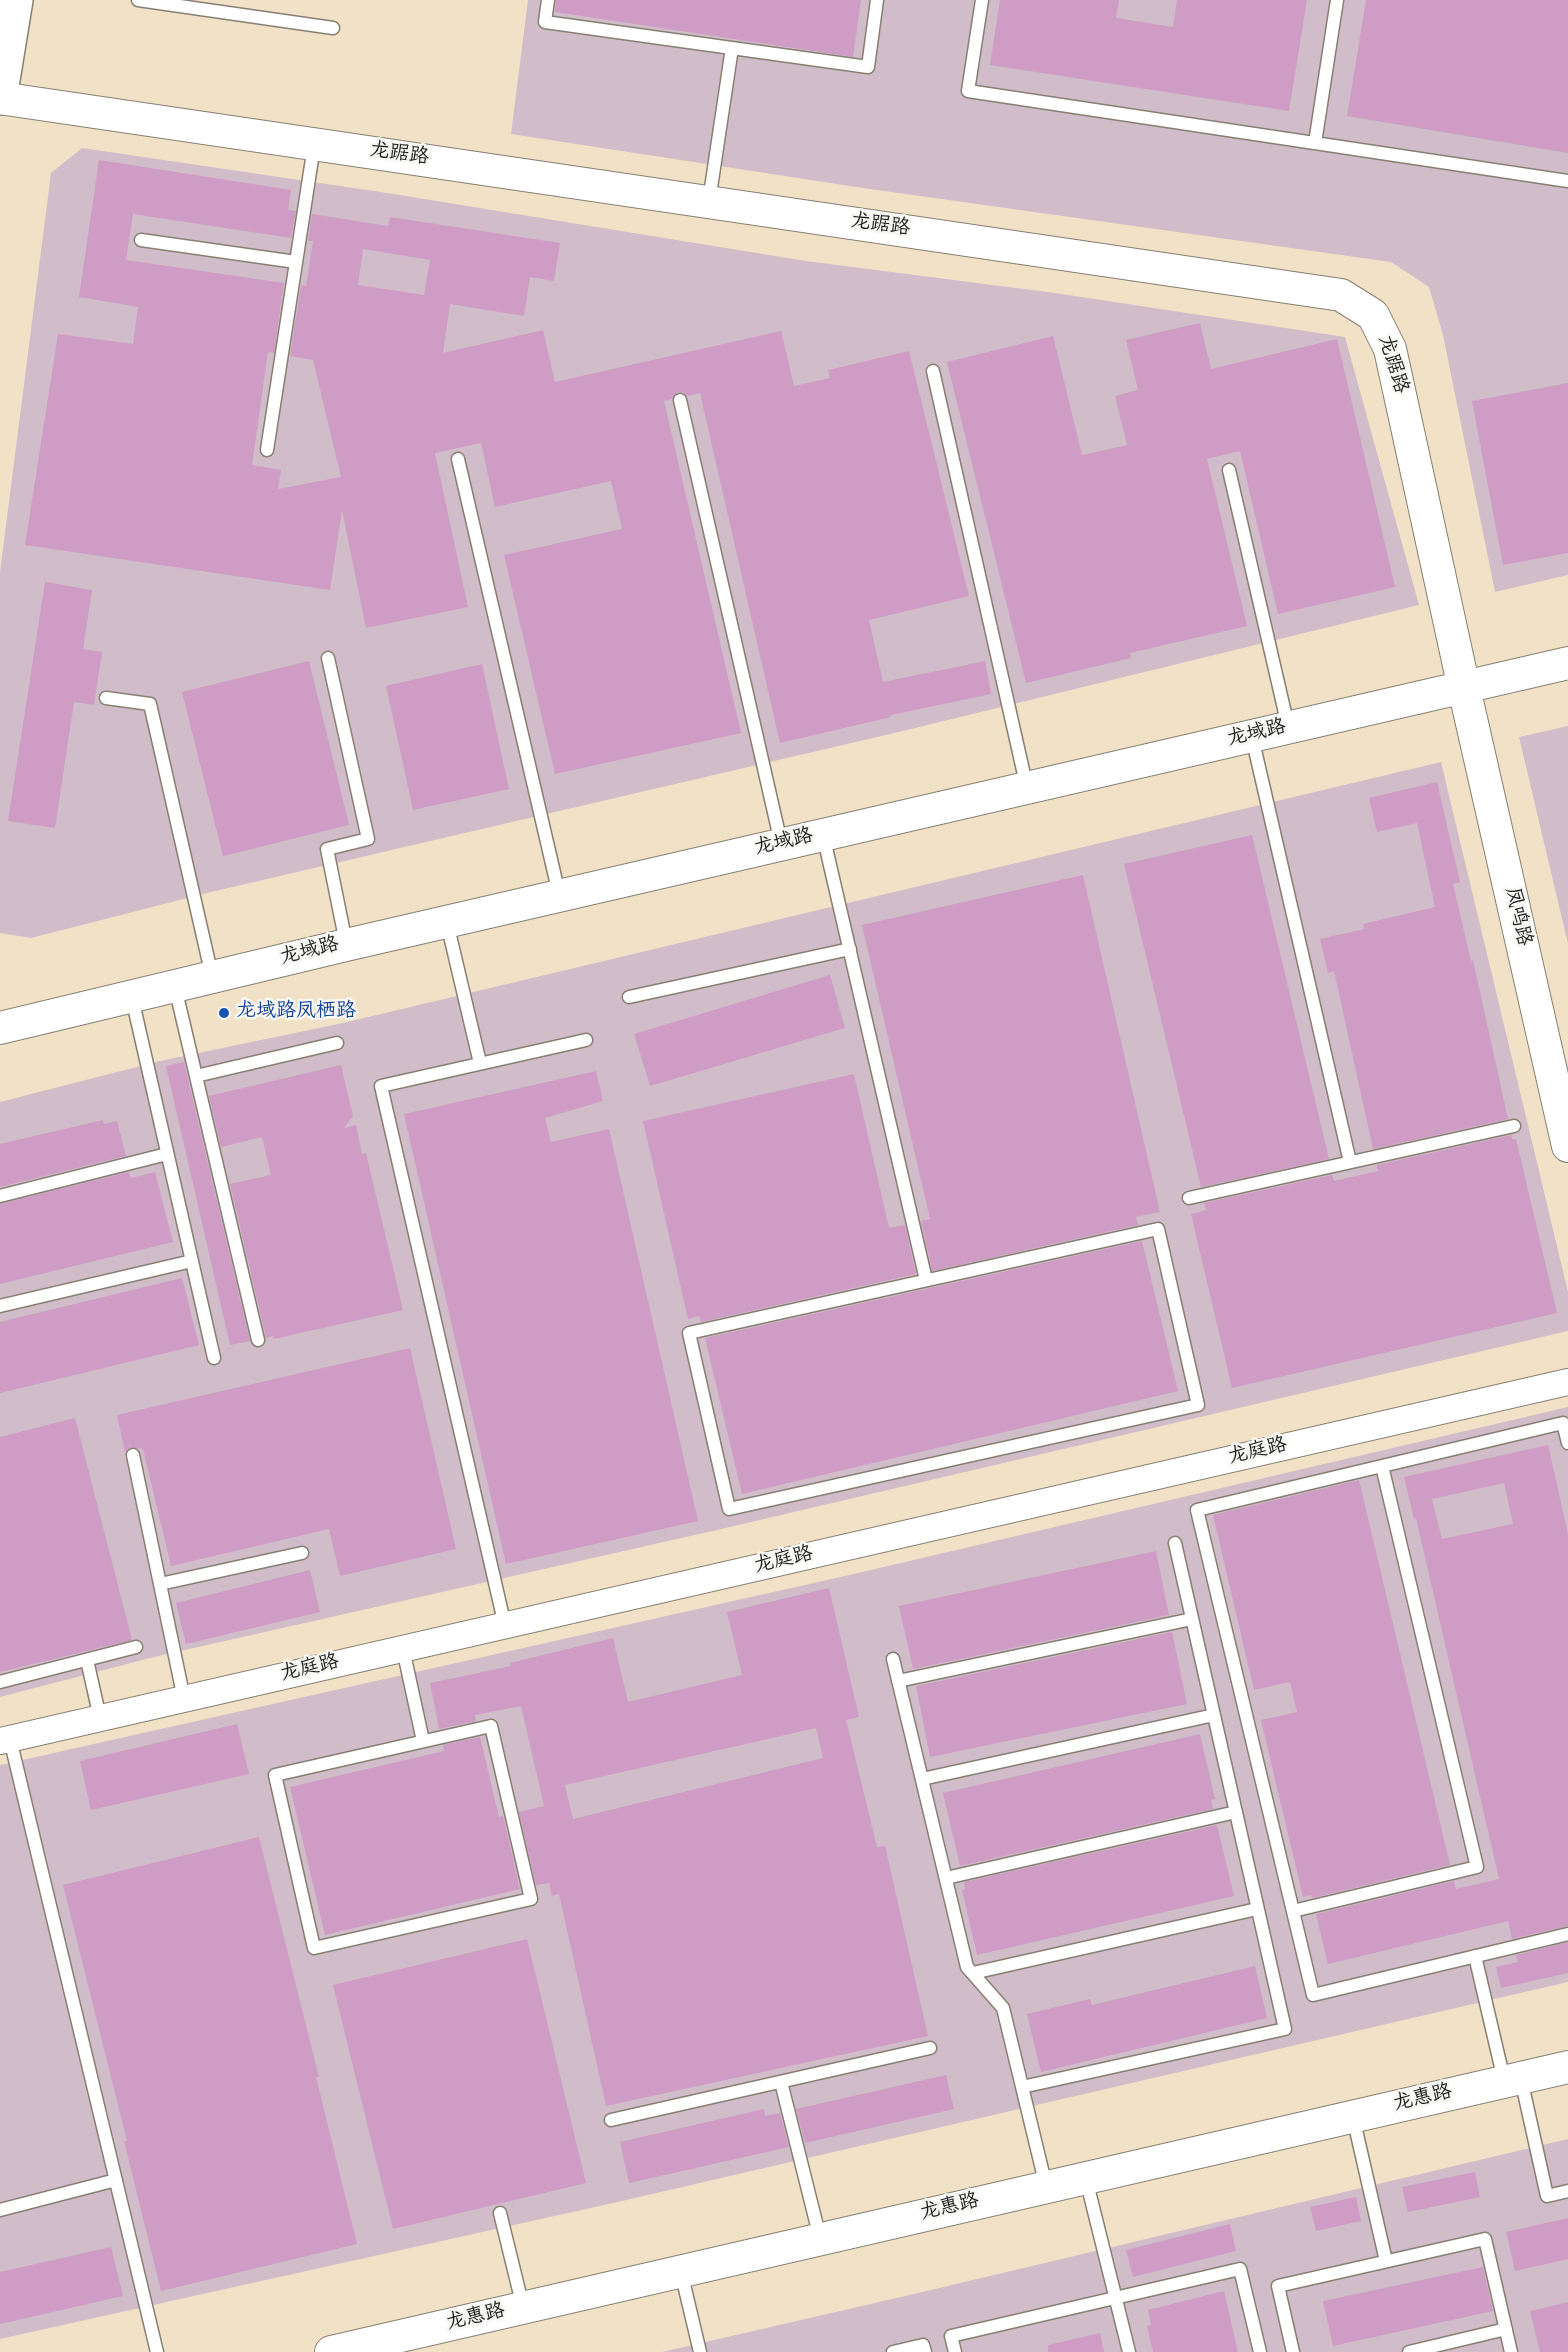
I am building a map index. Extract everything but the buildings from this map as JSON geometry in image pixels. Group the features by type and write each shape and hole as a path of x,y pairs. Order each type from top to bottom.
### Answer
{"main road":[{"path":"0,98 16,0"}],"street":[{"name":"龙踞路","path":"0,98 1341,295 1373,315 1390,349 1464,688"},
{"name":"龙域路","path":"0,1028 446,921 1568,663"},
{"name":"凤鸣路","path":"1464,688 1568,1146"},
{"name":"龙庭路","path":"5,1740 1568,1382"},
{"name":"龙惠路","path":"331,2352 365,2348 523,2308 1568,2067"}],"lane":[{"path":"138,0 333,28"},
{"path":"548,0 545,22 868,67 877,0"},
{"path":"982,0 968,91 1568,181"},
{"path":"1315,143 1338,0"},
{"path":"709,202 732,48"},
{"path":"267,450 315,144"},
{"path":"141,240 296,262"},
{"path":"933,371 1027,788"},
{"path":"680,400 781,844"},
{"path":"458,459 559,896"},
{"path":"1229,470 1289,728"},
{"path":"328,658 368,839 327,849 346,945"},
{"path":"106,698 150,704 212,977"},
{"path":"1252,737 1350,1162"},
{"path":"823,835 926,1280"},
{"path":"446,921 480,1063"},
{"path":"629,997 850,949"},
{"path":"175,986 258,1340"},
{"path":"132,996 214,1358"},
{"path":"505,1626 381,1086 586,1040"},
{"path":"196,1076 337,1043"},
{"path":"1189,1198 1514,1126"},
{"path":"0,1196 167,1154"},
{"path":"1158,1229 1198,1405 729,1509 689,1333 926,1280 1158,1229"},
{"path":"0,1306 192,1260"},
{"path":"1568,1443 1563,1423 1197,1510 1312,1995 1568,1934"},
{"path":"133,1455 184,1699"},
{"path":"1293,1911 1477,1867 1382,1466"},
{"path":"1022,2087 1285,2029 1174,1543"},
{"path":"160,1584 302,1553"},
{"path":"898,1681 1192,1619"},
{"path":"0,1682 136,1647"},
{"path":"403,1649 423,1741"},
{"path":"893,1659 967,1967 1003,2008 1046,2187"},
{"path":"87,1660 100,1718"},
{"path":"922,1779 1214,1715"},
{"path":"491,1726 531,1899 314,1948 275,1774 423,1741 491,1726"},
{"path":"5,1740 157,2352"},
{"path":"946,1878 1236,1812"},
{"path":"973,1973 1257,1909"},
{"path":"1475,1956 1547,2196 1568,2192"},
{"path":"611,2120 930,2048"},
{"path":"782,2082 820,2239"},
{"path":"1353,2116 1386,2261"},
{"path":"1086,2178 1129,2352"},
{"path":"0,2210 116,2180"},
{"path":"500,2213 523,2308"},
{"path":"1293,2352 1278,2286 1485,2239 1511,2352"},
{"path":"955,2352 951,2336 1240,2269 1260,2352"},
{"path":"681,2272 700,2352"},
{"path":"1408,2352 1506,2329"},
{"path":"893,2352 923,2345 925,2352"}],"shaded area":[{"path":"528,0 1568,0 1568,575 1495,592 1443,335 1429,287 1391,262 863,188 511,134"},
{"path":"82,148 381,192 806,261 1055,293 1345,337 1419,605 903,731 207,893 31,938 0,933 0,572 51,173"},
{"path":"1568,726 1568,944 1519,737"},
{"path":"1441,762 1568,1292 1568,1331 717,1530 154,1657 0,1697 0,1102 160,1061 343,1023"},
{"path":"1568,1407 1568,1982 622,2201 0,2339 0,1765 845,1576"},
{"path":"1568,2139 1568,2352 662,2352 918,2293"}],"place":[{"name":"龙域路凤栖路","path":"224,1013"}]}
